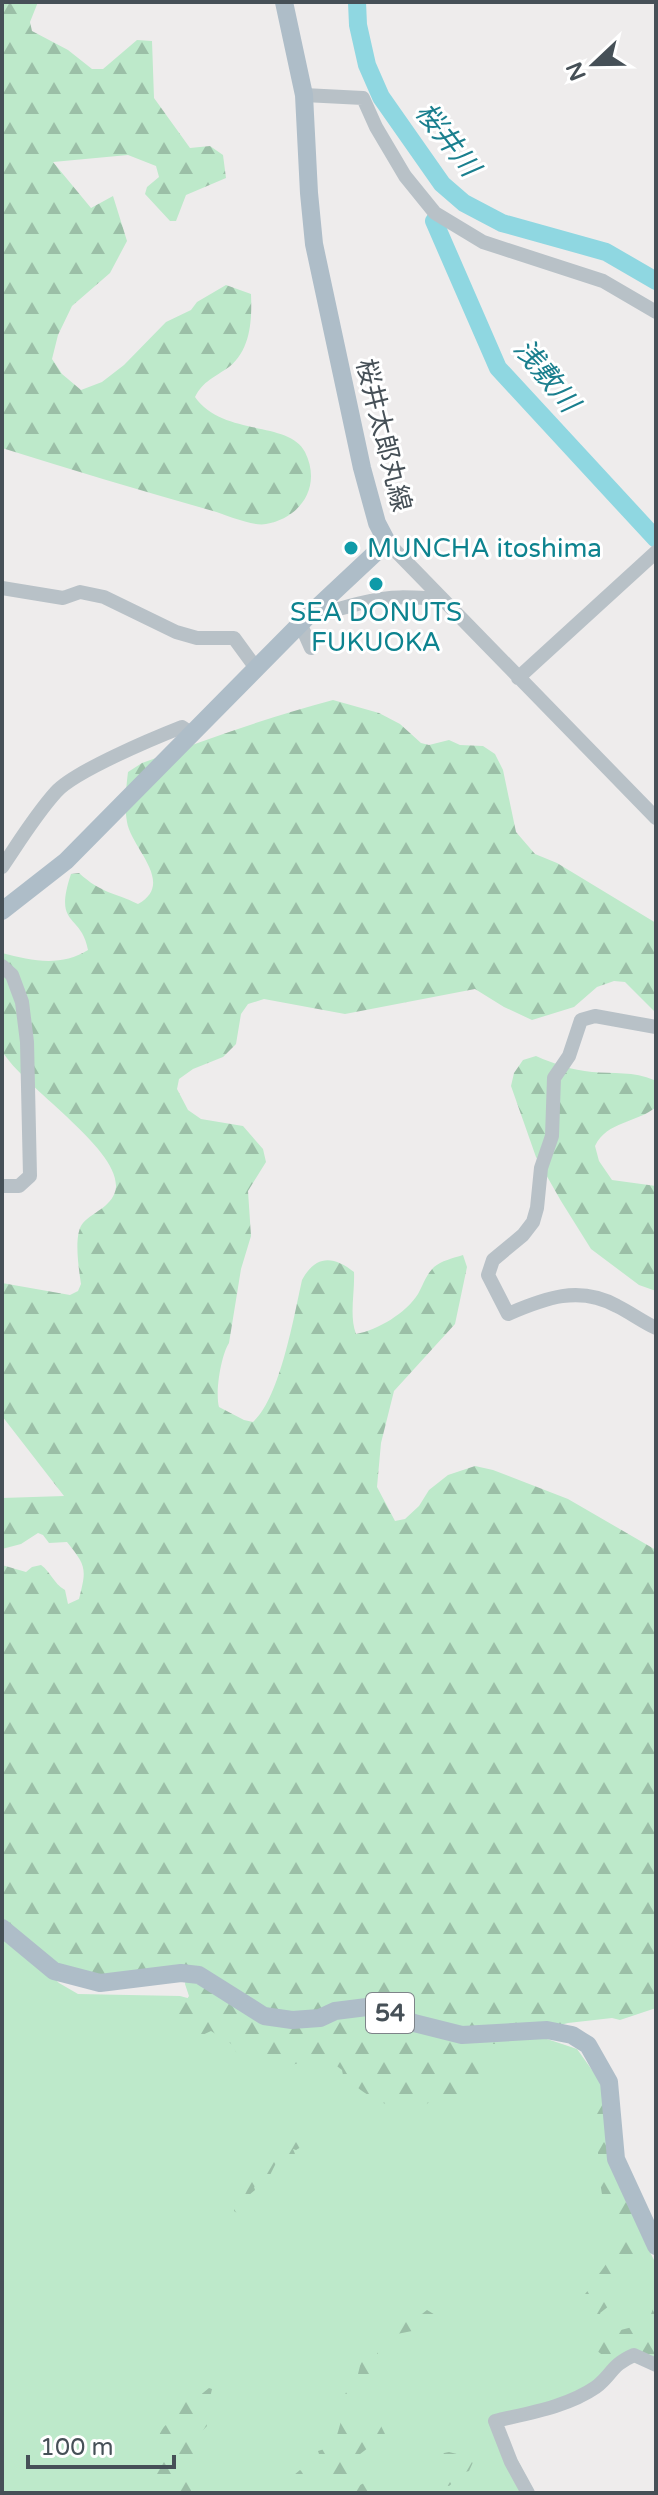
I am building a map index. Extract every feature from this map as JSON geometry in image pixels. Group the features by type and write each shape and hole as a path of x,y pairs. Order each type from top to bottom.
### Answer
{"main road":[{"name":"桜井太郎丸線","path":"2,911 66,861 304,620 387,542 377,523 362,468 314,244 304,95 284,2"},
{"name":"54","path":"2,1928 54,1971 100,1983 181,1973 199,1975 264,2016 292,2020 320,2018 335,2011 375,2006 414,2023 462,2035 547,2030 572,2035 588,2045 609,2082 616,2159 656,2246"}],"street":[{"path":"304,95 363,98 405,176 435,213 483,242 603,281 656,312"},
{"path":"387,542 656,818"},
{"path":"518,678 656,552"},
{"path":"2,588 63,598 80,592 104,597 176,632 197,638 234,638 256,668"},
{"path":"311,648 304,620 370,601 399,597 442,599"},
{"path":"2,867 51,798 66,784 153,738 182,727 191,733"},
{"path":"2,966 12,975 22,1002 27,1042 30,1176 19,1186 2,1186"},
{"path":"656,1027 595,1016 581,1020 569,1056 554,1078 550,1145 541,1168 533,1222 523,1235 493,1260 488,1275 508,1314 552,1296 575,1295 614,1304 656,1328"},
{"path":"528,2493 511,2462 495,2421 567,2403 598,2386 618,2362 634,2355 656,2365"}],"green space":[{"path":"2,2 38,2 30,22 32,31 68,50 92,69 103,69 137,40 152,41 154,98 190,148 210,146 223,155 226,178 186,195 176,221 170,221 145,194 147,187 159,177 156,166 128,155 53,162 91,208 113,196 127,241 110,273 72,306 58,335 52,359 62,374 81,390 102,382 124,365 166,322 191,310 197,302 226,285 251,294 250,324 242,352 229,367 206,383 195,397 207,410 222,418 285,436 297,442 305,452 310,465 309,488 298,508 289,515 266,524 247,522 2,448"},
{"path":"333,700 379,713 400,724 421,743 429,745 449,740 460,745 483,746 495,754 503,770 516,832 535,854 557,863 656,923 656,1013 625,982 614,981 597,987 574,1007 532,1020 475,989 345,1014 264,999 248,1004 241,1014 236,1044 223,1057 193,1069 179,1079 177,1089 188,1110 201,1119 243,1126 263,1149 266,1162 248,1191 251,1236 241,1269 229,1343 220,1374 219,1407 253,1422 263,1410 285,1356 302,1280 319,1262 339,1263 354,1272 356,1334 391,1320 413,1301 434,1267 463,1255 467,1267 455,1324 394,1391 381,1443 377,1487 395,1521 405,1519 419,1506 429,1490 448,1475 475,1466 568,1499 656,1550 656,2008 620,2020 612,2018 568,2023 491,2044 471,2089 408,2108 388,2105 368,2095 325,2057 291,2065 263,2063 236,2052 233,2045 211,2031 198,2037 187,2024 179,2026 172,2023 169,2015 160,2008 165,1998 185,2002 189,1996 185,1984 188,1966 110,1975 81,1975 53,1963 2,1925 2,1565 26,1572 41,1565 65,1590 68,1604 79,1599 84,1574 81,1562 67,1542 49,1543 38,1533 21,1544 2,1549 2,1498 64,1496 2,1416 2,1283 70,1295 78,1291 81,1284 78,1252 80,1228 108,1204 116,1187 113,1171 87,1136 13,1066 2,1051 2,953 57,961 88,950 85,938 67,912 66,891 71,874 79,873 101,889 138,904 149,896 153,886 152,876 127,822 128,772 142,763 213,737"},
{"path":"536,1056 577,1070 631,1074 654,1080 656,1107 607,1132 595,1146 599,1161 612,1180 656,1186 656,1291 639,1285 591,1249 536,1157 511,1086 514,1073 523,1060"},
{"path":"2,1929 59,1983 78,1994 180,1996 361,2045 544,2038 577,2049 602,2084 609,2170 656,2264 656,2372 634,2359 600,2388 499,2425 535,2493 2,2493"},
{"path":"599,2077 626,2201 642,2235 627,2266 617,2275 617,2280 621,2282 609,2306 600,2313 604,2327 613,2332 648,2323 656,2300 656,2374 651,2367 617,2358 609,2360 588,2344 572,2338 586,2336 599,2347 594,2333 599,2325 592,2305 585,2304 585,2294 591,2283 600,2278 599,2274 617,2245 619,2232 613,2231 604,2203 597,2123 589,2098 595,2078"},
{"path":"293,2138 301,2147 293,2149 295,2154 285,2156 282,2162 276,2163 270,2175 254,2187 255,2190 249,2195 252,2203 249,2210 240,2215 234,2211 236,2199 246,2193 247,2184 254,2180 270,2159 283,2153 282,2149"},
{"path":"427,2310 437,2316 431,2336 422,2329 376,2341 378,2354 371,2362 374,2363 375,2376 369,2394 354,2407 345,2408 343,2399 353,2377 358,2390 364,2383 357,2378 361,2362 358,2353 366,2348 371,2336 388,2320 400,2320 412,2312 422,2314"},
{"path":"212,2389 206,2408 194,2418 196,2422 205,2421 207,2426 202,2431 186,2433 183,2440 197,2434 200,2438 197,2443 203,2443 204,2456 194,2465 198,2469 191,2491 153,2493 150,2484 155,2473 150,2475 162,2430 173,2420 184,2400 198,2397"},
{"path":"342,2418 378,2420 386,2436 352,2461 347,2471 347,2485 338,2486 330,2476 319,2479 312,2486 296,2487 294,2475 300,2470 304,2473 318,2464 324,2465 330,2454 320,2457 318,2451 332,2443"},
{"path":"449,2452 461,2455 466,2463 469,2459 474,2460 469,2471 458,2474 449,2486 444,2485 437,2471 444,2476 448,2466 434,2464"},
{"path":"423,2462 423,2467 406,2477 404,2483 393,2490 354,2493 356,2487 370,2480 379,2481"}],"waterway":[{"name":"桜井川","path":"357,2 358,25 367,65 381,97 442,184 464,203 502,223 606,252 656,281"},
{"name":"浅敷川","path":"434,221 498,368 656,539"}],"place":[{"name":"MUNCHA itoshima","path":"351,548"},
{"name":"SEA DONUTS FUKUOKA","path":"376,584"}]}
